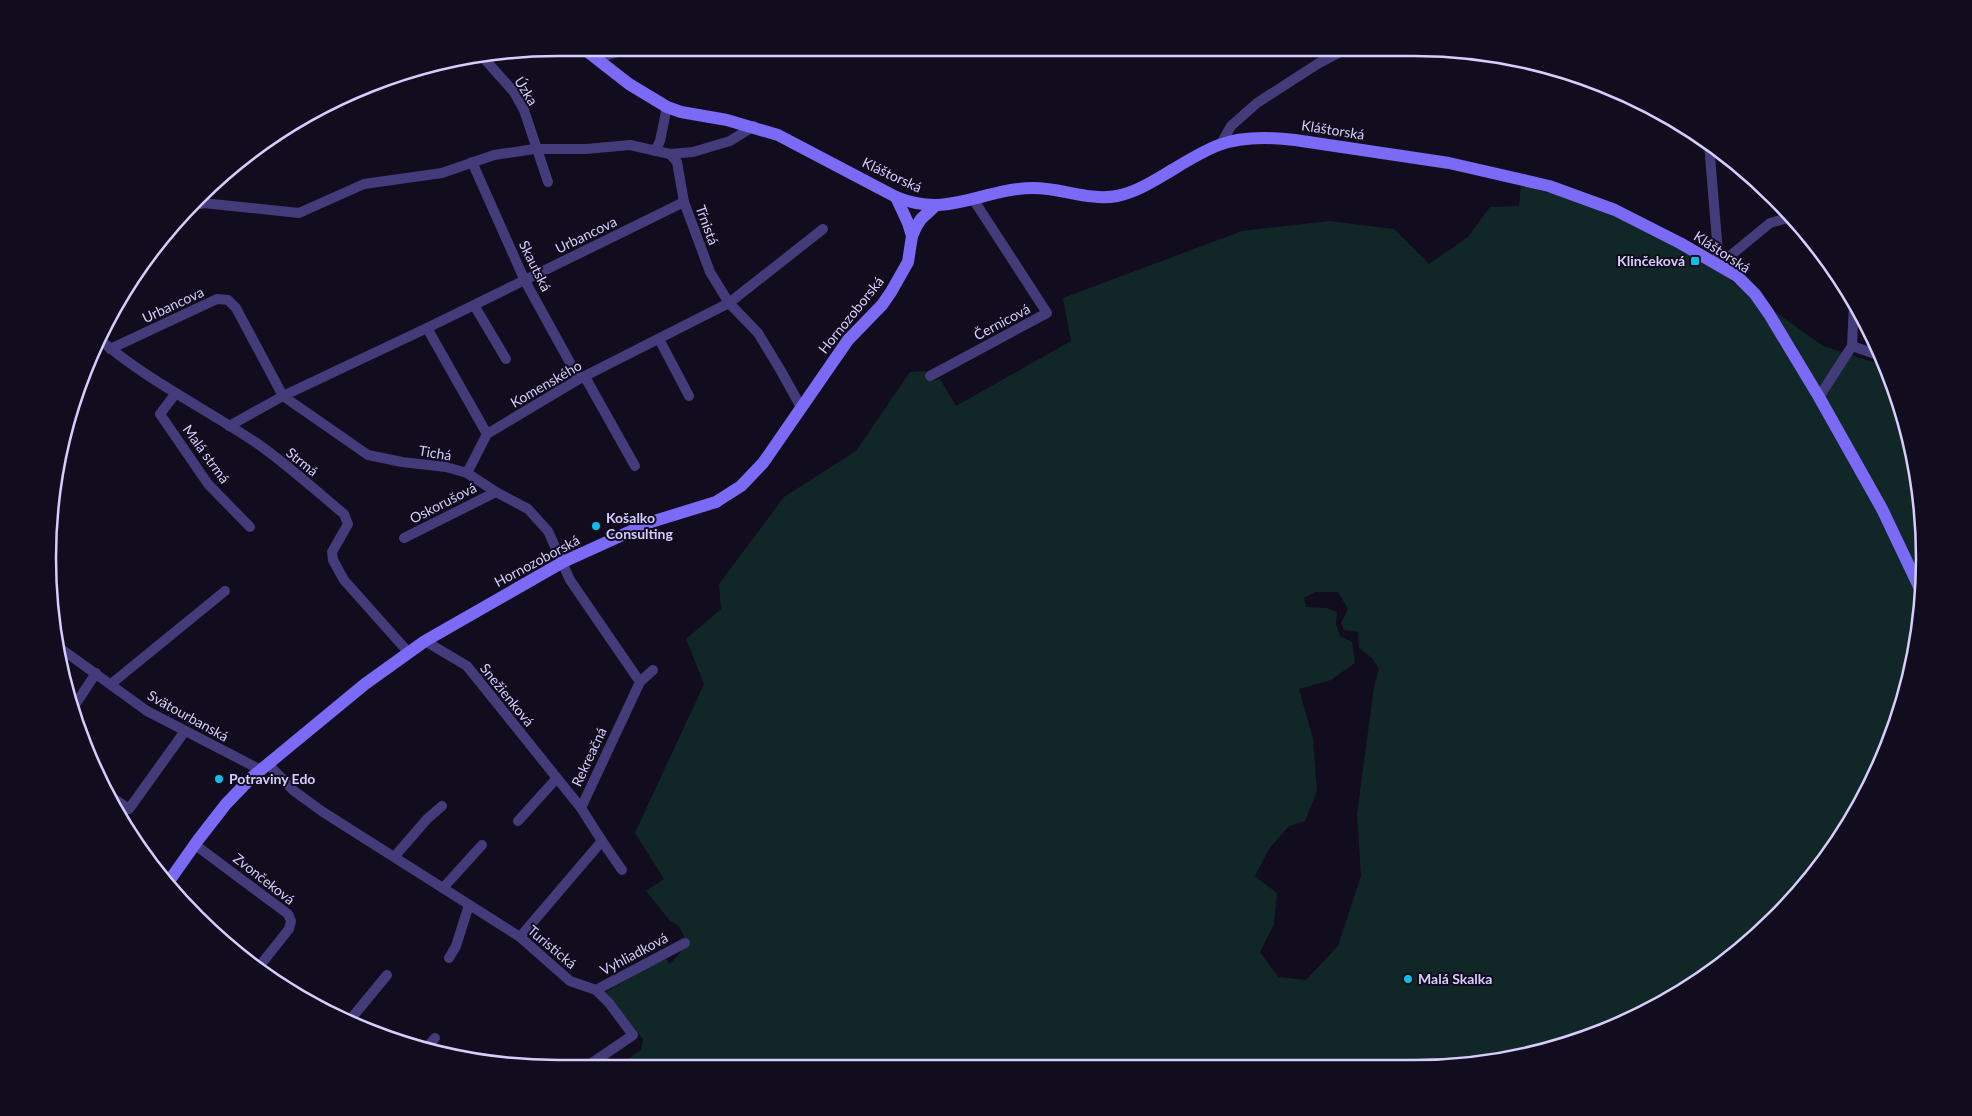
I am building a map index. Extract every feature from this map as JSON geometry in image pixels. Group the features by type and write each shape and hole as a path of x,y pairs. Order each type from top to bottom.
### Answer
{"street":[{"name":"Kláštorská","path":"594,56 629,84 667,108 754,126 789,140 896,197 916,204 935,206 1012,190 1031,188 1048,188 1095,196 1117,196 1138,188 1220,144 1261,138 1295,140 1449,163 1548,186 1615,210 1719,265 1737,276 1755,294 1775,322 1819,397 1882,510 1915,579"},
{"path":"1220,144 1231,126 1258,102 1332,56"},
{"name":"Úzka","path":"487,62 514,92 524,110 548,182"},
{"path":"655,151 660,141 667,108"},
{"path":"203,204 299,213 364,184 442,173 494,155 536,149 586,149 630,145 670,154 693,152 730,141 754,126"},
{"path":"1710,153 1719,265"},
{"name":"Tŕnistá","path":"670,154 677,162 684,202 710,272 729,303 758,333 782,371 801,408"},
{"name":"Skautská","path":"472,162 525,281 635,466"},
{"name":"Hornozoborská","path":"896,197 908,222 912,236"},
{"name":"Černicová","path":"930,376 1047,313 973,199"},
{"name":"Urbancova","path":"229,426 283,396 525,281 684,202"},
{"name":"Hornozoborská","path":"172,877 194,844 241,788 365,684 425,641 563,562 651,522 716,502 741,486 763,463 848,340 882,305 908,262 912,236 921,219 935,206"},
{"path":"1719,265 1770,223 1784,219"},
{"path":"729,303 823,229"},
{"name":"Urbancova","path":"110,349 217,299 228,300 236,308 283,396"},
{"name":"Komenského","path":"487,434 582,378 729,303"},
{"path":"474,305 506,359"},
{"path":"1819,397 1852,346 1853,316"},
{"path":"427,328 487,434 467,473"},
{"path":"659,339 689,396"},
{"name":"Strmá","path":"104,344 176,393 258,444 344,514 348,524 332,552 333,560 344,580 409,653"},
{"path":"1852,346 1872,353"},
{"name":"Malá strmá","path":"176,393 160,414 208,484 250,527"},
{"name":"Tichá","path":"283,396 368,455 402,462 446,467 467,473 496,492 528,508 548,530 563,562"},
{"name":"Oskorušová","path":"404,538 496,492"},
{"path":"563,562 570,580 640,682"},
{"path":"111,684 225,591"},
{"name":"Snežienková","path":"425,641 467,666 581,808"},
{"name":"Svätourbanská","path":"65,652 147,711 185,731 264,767"},
{"name":"Rekreačná","path":"622,870 581,808 640,682 653,670"},
{"path":"77,701 96,673"},
{"path":"120,804 129,809 185,731"},
{"name":"Turistická","path":"264,767 322,812 395,856 520,937 570,981 596,990 609,1002 633,1035 597,1060"},
{"path":"518,821 557,778"},
{"path":"395,856 427,819 442,806"},
{"path":"520,937 602,841"},
{"name":"Zvončeková","path":"194,844 288,914 291,921 289,929 262,963"},
{"path":"443,888 482,845"},
{"path":"449,958 456,946 469,905"},
{"name":"Vyhliadková","path":"596,990 685,943"},
{"path":"353,1016 387,975"},
{"path":"430,1043 435,1038"}],"green space":[{"path":"1521,185 1583,202 1683,246 1823,346 1877,363 1878,366 1899,428 1906,460 1915,525 1915,591 1906,656 1899,688 1878,750 1849,809 1812,863 1769,913 1745,935 1693,975 1665,993 1636,1008 1606,1022 1544,1043 1479,1055 1447,1059 1414,1060 626,1060 641,1050 643,1039 606,992 664,957 670,964 688,944 679,926 670,921 646,891 664,879 635,833 704,684 686,639 721,609 719,584 784,497 856,451 910,372 925,371 931,381 940,379 956,406 1071,341 1063,298 1242,231 1330,221 1394,229 1429,264 1468,237 1490,207 1519,206","holes":["1315,592 1338,592 1348,609 1341,623 1344,630 1358,632 1359,648 1372,658 1379,669 1374,687 1357,814 1361,876 1338,946 1306,980 1278,977 1260,952 1274,924 1277,893 1255,876 1269,849 1289,826 1305,821 1317,791 1313,739 1299,689 1331,680 1355,663 1352,642 1340,636 1336,624 1337,612 1327,608 1306,607 1304,598"]}],"place":[{"name":"Klinčeková","path":"1695,261"},
{"name":"Košalko Consulting","path":"596,526"},
{"name":"Potraviny Edo","path":"219,779"},
{"name":"Malá Skalka","path":"1408,979"}]}
